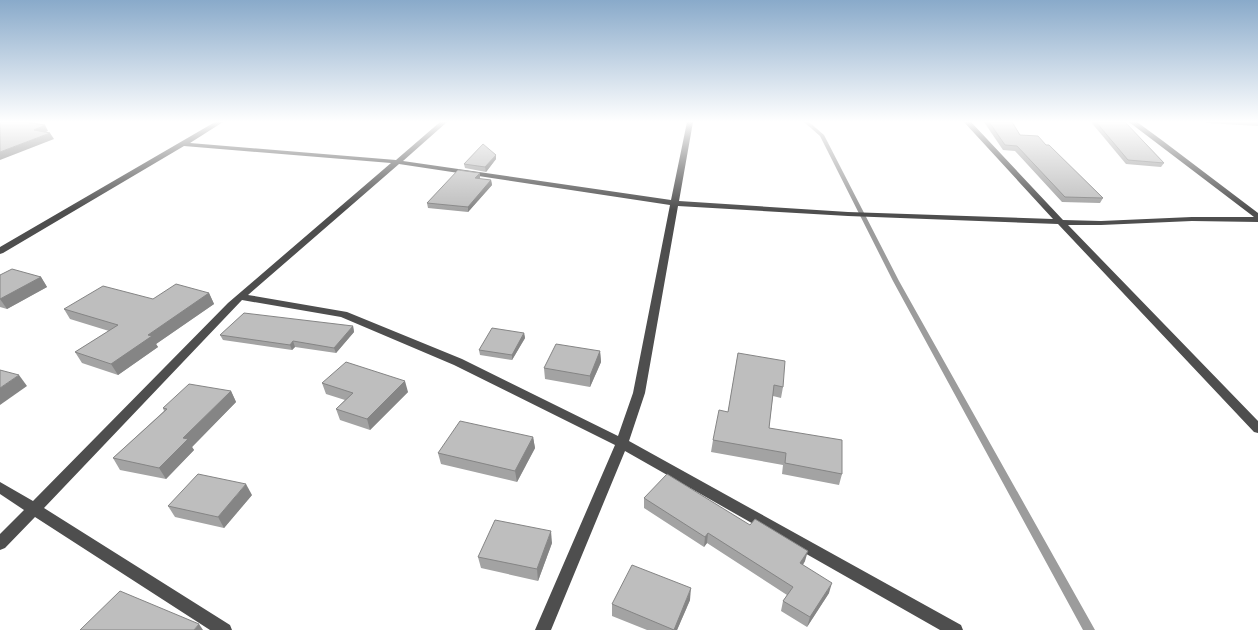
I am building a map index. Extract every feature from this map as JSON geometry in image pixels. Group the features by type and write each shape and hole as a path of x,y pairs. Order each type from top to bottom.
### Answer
{"street":[{"path":"0,252 170,151"},
{"path":"271,151 399,162 674,203 848,214 1061,222 1192,219 1258,220"},
{"path":"0,544 240,297 411,151"},
{"path":"542,630 622,443 639,393 684,151"},
{"path":"995,151 1258,429"},
{"path":"1174,151 1258,217"},
{"path":"240,297 343,314 458,362 622,443 955,630"},
{"path":"0,487 36,508 224,630"}],"building":[{"path":"476,151 492,151 496,155 485,167 464,164"},
{"path":"1022,151 1056,151 1103,198 1065,197"},
{"path":"1121,151 1153,151 1164,163 1128,160"},
{"path":"458,170 480,173 475,178 491,180 468,207 427,203"},
{"path":"12,269 41,277 0,299 0,275"},
{"path":"176,284 209,293 148,335 152,336 111,364 75,352 118,325 64,309 103,286 153,299"},
{"path":"244,313 353,326 334,348 293,341 290,345 220,335"},
{"path":"492,328 524,333 512,355 479,350"},
{"path":"556,344 600,351 590,376 544,368"},
{"path":"738,353 785,361 783,387 774,385 769,428 842,440 842,474 785,463 786,453 713,440 719,410 728,412"},
{"path":"346,362 405,381 367,419 336,409 353,393 322,383"},
{"path":"0,370 19,375 0,388"},
{"path":"189,384 231,391 183,438 188,439 159,468 113,458 167,409 163,408"},
{"path":"460,421 533,437 515,471 438,453"},
{"path":"198,474 246,484 218,517 168,506"},
{"path":"667,474 750,525 755,519 808,551 800,563 832,583 810,617 783,601 793,587 708,533 705,537 644,498"},
{"path":"495,520 551,531 537,569 478,557"},
{"path":"632,565 691,588 674,630 612,604"},
{"path":"120,591 199,624 194,630 80,630"}],"waterway":[{"path":"830,151 896,281 1089,630"}]}
